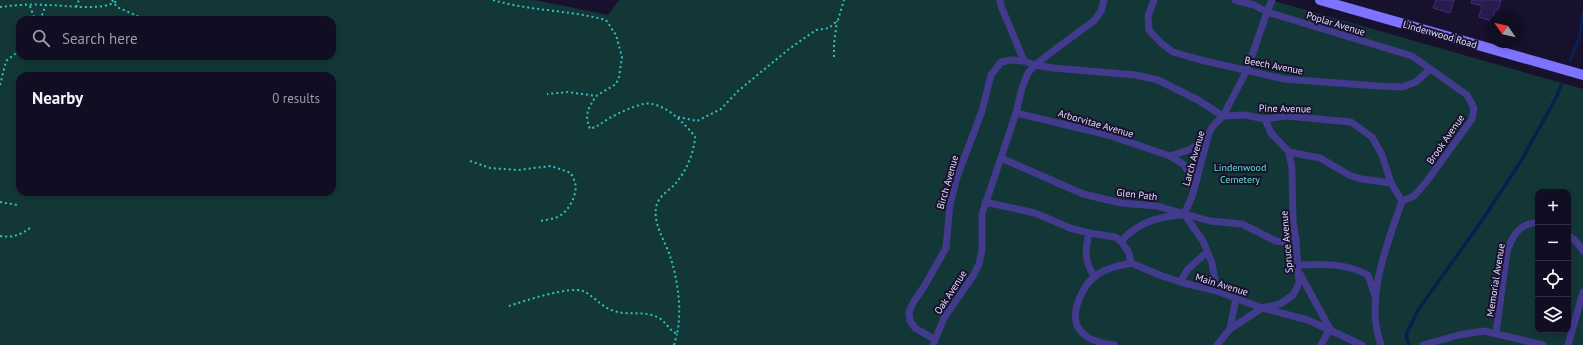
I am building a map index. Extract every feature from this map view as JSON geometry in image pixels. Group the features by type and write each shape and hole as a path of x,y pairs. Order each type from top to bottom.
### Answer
{"street":[{"name":"Lindenwood Road","path":"1320,0 1583,75"}],"lane":[{"path":"1000,0 1001,6 1024,61 1035,65 1136,75 1158,80 1193,97 1224,116"},
{"path":"1104,0 1095,20 1035,65 1028,73 986,202 1035,213 1070,228 1107,236 1121,241 1129,253 1131,263 1114,267 1095,276 1085,287 1078,303 1075,319 1079,328 1094,342 1114,345"},
{"name":"Beech Avenue","path":"1154,0 1148,16 1149,30 1161,43 1173,52 1202,60 1284,79 1402,87 1416,82 1430,69"},
{"name":"Poplar Avenue","path":"1235,0 1254,5 1267,12 1331,32 1406,53 1430,69"},
{"name":"Larch Avenue","path":"1184,214 1192,197 1207,138 1213,126 1224,116 1247,70 1272,0"},
{"name":"Birch Avenue","path":"933,342 915,328 910,321 909,312 946,248 950,204 955,184 982,111 991,75 1001,62 1010,60 1024,61"},
{"name":"Brook Avenue","path":"1402,201 1414,196 1427,181 1472,119 1474,108 1467,95 1430,69"},
{"name":"Arborvitae Avenue","path":"1016,113 1108,135 1170,156 1183,164 1196,182"},
{"name":"Pine Avenue","path":"1224,116 1245,115 1265,119 1286,116 1351,122 1372,138 1382,155 1391,183 1402,201"},
{"path":"1265,119 1271,132 1289,152 1320,158 1349,175 1361,179 1391,183"},
{"path":"1170,156 1191,149 1207,138"},
{"name":"Spruce Avenue","path":"1230,329 1262,308 1280,304 1293,295 1299,283 1299,269 1293,221 1292,168 1289,152"},
{"name":"Glen Path","path":"1001,158 1083,194 1121,203 1157,206 1210,221 1242,224 1276,242 1296,240"},
{"path":"1381,345 1376,326 1376,297 1381,267 1402,201"},
{"name":"Oak Avenue","path":"933,342 944,318 973,276 978,264 982,250 982,214 986,202"},
{"path":"1121,241 1140,225 1165,216 1184,214 1203,242 1212,263 1217,291"},
{"name":"Memorial Avenue","path":"1496,333 1507,252 1510,243 1521,228 1526,225 1535,224"},
{"path":"1089,233 1086,259 1089,269 1095,276"},
{"path":"1571,237 1576,241 1583,251"},
{"path":"1180,282 1188,269 1207,252"},
{"name":"Main Avenue","path":"1131,263 1180,282 1217,291 1262,308 1308,320 1362,345"},
{"path":"1321,345 1330,330 1299,269 1319,264 1338,265 1360,271 1368,275 1376,297"},
{"path":"1568,345 1583,292"},
{"path":"1217,345 1230,329 1236,298"},
{"path":"1423,345 1484,331 1543,345"}],"path":[{"path":"76,7 78,0"},
{"path":"112,0 117,7 137,16"},
{"path":"0,7 17,5 76,7 107,6 118,0"},
{"path":"493,0 523,8 586,15 606,20 620,44 622,65 616,84 596,96 588,109 586,120 590,129 599,126 608,119 644,104 653,105 677,117 686,125 695,137 694,148 682,175 676,184 662,196 657,204 656,222 671,258 678,292 679,325 674,345"},
{"path":"834,58 834,44 838,20 844,0"},
{"path":"42,16 46,5"},
{"path":"30,6 34,16"},
{"path":"677,117 697,121 721,109 738,91 789,49 816,30 829,28 838,20"},
{"path":"0,85 6,61 16,53"},
{"path":"547,94 568,92 596,96"},
{"path":"470,161 490,168 518,170 551,166 571,173 575,182 574,197 570,206 561,215 548,220 539,221"},
{"path":"0,202 17,205"},
{"path":"0,236 21,235 30,228"},
{"path":"509,306 546,294 578,291 584,292 603,306 613,311 625,314 641,313 658,317 676,334"}],"green space":[{"name":"Lindenwood Cemetery","path":"0,0 535,0 608,15 619,0 1271,0 1583,89 1583,345 0,345"}],"building":[{"path":"1436,0 1454,0 1450,13 1433,8"},
{"path":"1472,0 1501,0 1498,10 1495,10 1494,12 1487,12 1487,19 1479,17 1482,6 1471,3"}],"waterway":[{"path":"1570,60 1579,39 1583,13"},
{"path":"1409,345 1406,335 1418,310 1481,222 1521,161 1557,96 1561,85"}]}
